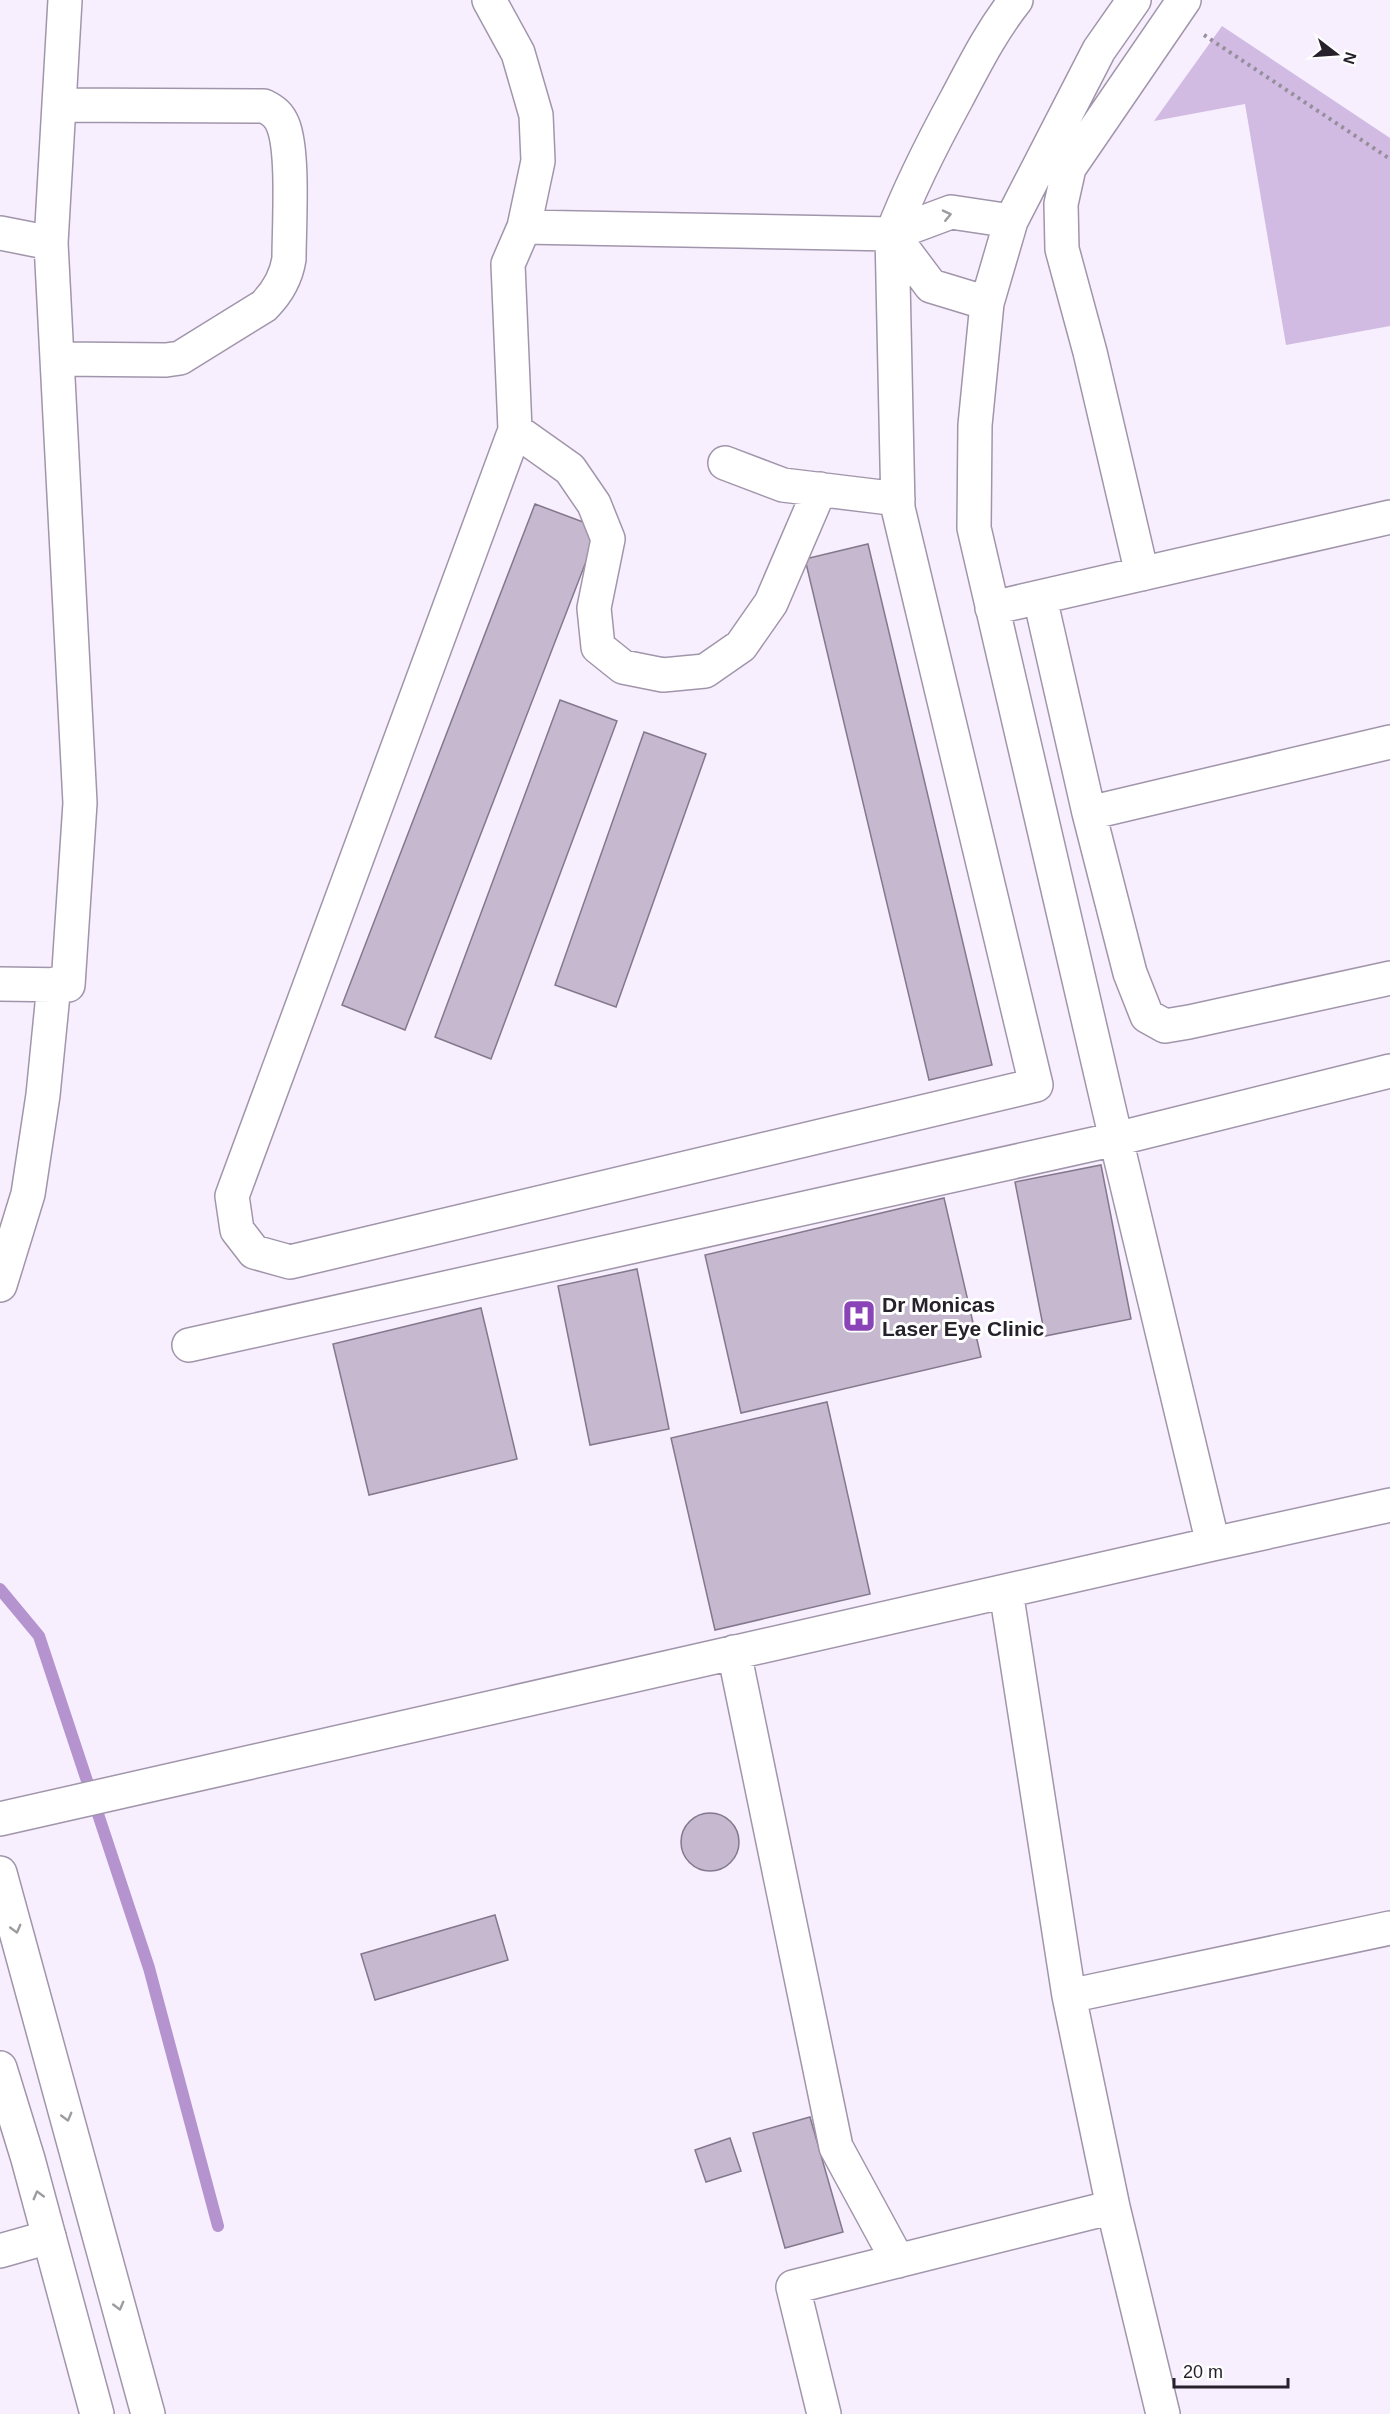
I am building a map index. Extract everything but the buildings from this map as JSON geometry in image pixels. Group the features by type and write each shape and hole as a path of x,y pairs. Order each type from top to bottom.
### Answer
{"street":[{"path":"0,984 68,985 80,803 51,243 65,0"},
{"path":"489,0 518,53 536,115 538,161 524,226 508,264 515,430 232,1196 237,1230 254,1252 290,1262 1036,1085 901,520 898,499 892,234 908,194 953,105 995,26 1016,0"},
{"path":"1134,0 1099,50 1011,221 987,303 975,425 974,528 1213,1544"},
{"path":"1142,574 1090,352 1062,249 1061,204 1069,168 1179,7"},
{"path":"57,359 166,360 180,358 264,306 275,295 287,273 289,259 288,147 283,126 275,112 264,106 59,105"},
{"path":"524,226 892,234 951,212 1011,221"},
{"path":"0,233 51,243"},
{"path":"892,234 931,286 987,303"},
{"path":"515,430 570,469 594,504 608,538 594,608 598,647 622,668 663,675 705,671 741,646 771,603 820,489"},
{"path":"725,463 783,485 898,499"},
{"path":"992,608 1390,517"},
{"path":"1040,597 1089,813 1130,973 1147,1016 1165,1026 1390,978"},
{"path":"1089,813 1390,742"},
{"path":"0,1285 28,1194 43,1095 54,984"},
{"path":"189,1345 1116,1139 1390,1071"},
{"path":"0,1819 1390,1505"},
{"path":"1006,1590 1069,1996 1113,2207 1163,2414"},
{"path":"734,1652 836,2147 898,2261"},
{"path":"0,1873 148,2414"},
{"path":"1069,1996 1390,1928"},
{"path":"0,2068 28,2159 98,2414"},
{"path":"824,2414 793,2287 1113,2207"},
{"path":"0,2251 50,2237"}],"path":[{"path":"1179,7 1390,159"}],"shaded area":[{"path":"1222,26 1390,138 1390,326 1286,345 1245,104 1154,121"}],"waterway":[{"path":"0,1589 39,1636 149,1968 218,2226"}],"place":[{"name":"Dr Monicas Laser Eye Clinic","path":"859,1316"}]}
